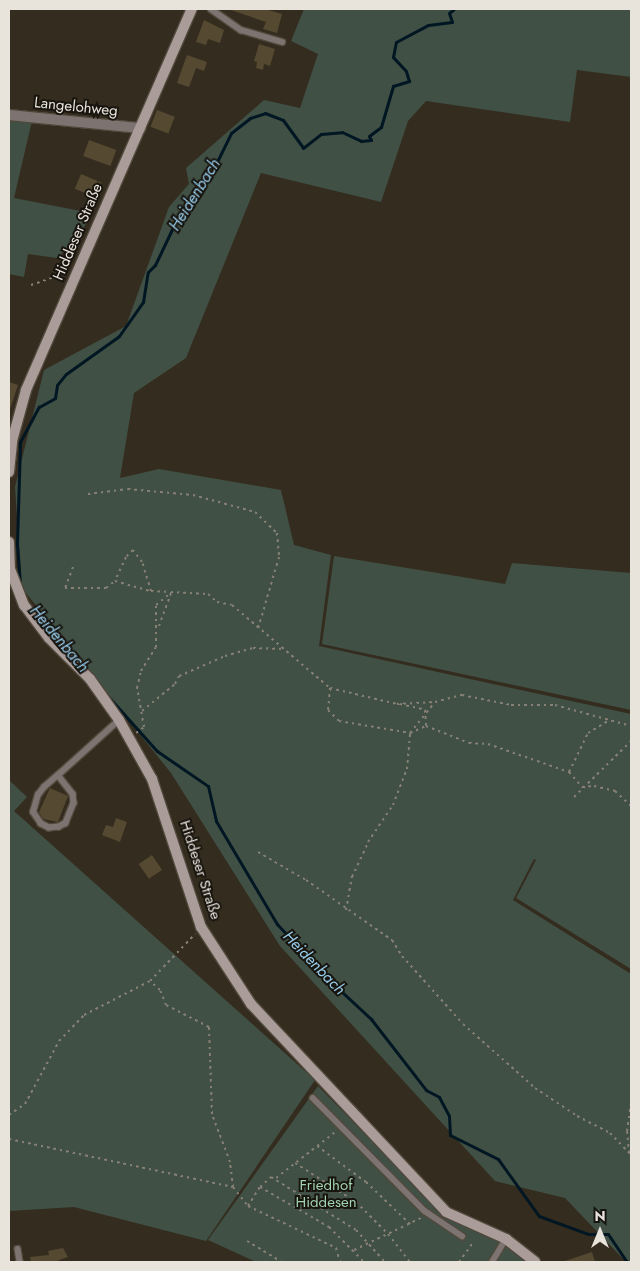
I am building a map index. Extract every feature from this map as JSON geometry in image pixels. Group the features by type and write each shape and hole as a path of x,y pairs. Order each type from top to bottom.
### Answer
{"main road":[{"name":"Hiddeser Straße","path":"9,472 12,441 26,390 192,9"},
{"name":"Hiddeser Straße","path":"9,542 10,569 24,605 49,638 90,679 119,720 162,802 202,927 251,1004 429,1197 446,1212 506,1239 536,1262"}],"street":[{"name":"Langelohweg","path":"9,115 140,128"}],"lane":[{"path":"211,9 241,30 282,42"},
{"path":"58,774 73,794 74,803 66,822 59,827 49,828 36,819 34,803 44,787 58,774 119,720"},
{"path":"313,1098 341,1128 429,1213 462,1236"},
{"path":"492,1262 506,1239"},
{"path":"18,1249 20,1262"}],"path":[{"path":"31,285 57,276 72,264"},
{"path":"88,494 128,489 193,494 255,512 277,533 280,557 258,629"},
{"path":"73,567 64,588 106,588 116,581 126,557 133,550 142,562 151,591"},
{"path":"116,581 151,591 208,594 216,602 232,605 258,629 286,650 330,688 425,710"},
{"path":"158,627 171,593"},
{"path":"136,732 144,727 137,688 140,671 156,647 158,627 156,605 171,593"},
{"path":"142,711 175,684 179,676 225,656 253,648 286,650"},
{"path":"330,688 328,710 339,721 410,732 426,726 469,743 488,744 569,772 582,787"},
{"path":"397,704 435,702 462,695 511,705 555,705 631,726"},
{"path":"346,910 352,878 368,842 393,805 407,769 410,732 425,710 435,702"},
{"path":"425,710 426,726"},
{"path":"569,772 588,733 608,721"},
{"path":"574,797 582,787 631,741"},
{"path":"582,787 594,786 615,791 631,806"},
{"path":"258,852 306,880 346,910 392,940 463,1024 535,1088 577,1116 610,1133 630,1154"},
{"path":"9,1115 25,1104 59,1041 84,1015 150,981 202,927"},
{"path":"150,981 160,990 166,1005 209,1027 212,1114 230,1162 233,1186 248,1206 336,1248 340,1262"},
{"path":"630,1154 627,1131 631,1103"},
{"path":"276,1178 341,1128"},
{"path":"9,1139 233,1186"},
{"path":"316,1146 366,1182 410,1224"},
{"path":"295,1163 356,1202 388,1234 410,1262"},
{"path":"248,1206 260,1186 271,1176 276,1178 324,1207 369,1243 385,1262"},
{"path":"260,1186 329,1227 364,1262"},
{"path":"354,1250 429,1213"},
{"path":"247,1241 282,1262"},
{"path":"459,1262 472,1244"}],"green space":[{"path":"304,9 631,9 631,77 577,70 570,122 426,101 408,121 381,202 261,173 186,358 134,393 120,478 159,469 281,490 294,545 331,555 319,646 631,714 631,969 516,898 536,860 534,859 513,900 631,974 631,1262 626,1262 565,1198 495,1181 280,946 171,773 22,588 15,487 44,370 126,326 169,207 189,184 186,168 264,100 300,108 318,54 291,41"},
{"path":"9,119 32,121 14,198 91,213 79,237 57,258 28,254 24,277 9,274"},
{"path":"334,556 505,584 512,563 631,573 631,710 322,644"},
{"path":"9,780 27,797 14,811 315,1080 206,1241 74,1207 9,1211"},
{"name":"Friedhof Hiddesen","path":"318,1086 445,1215 505,1244 528,1262 256,1262 208,1240"}],"building":[{"path":"228,9 265,9 282,14 277,33 263,29 266,22"},
{"path":"204,20 224,30 220,43 208,39 206,45 196,42"},
{"path":"259,44 275,49 270,66 264,64 263,70 256,68 257,62 254,61"},
{"path":"187,55 207,62 204,71 196,68 189,87 177,83"},
{"path":"157,110 175,117 168,134 151,127"},
{"path":"89,140 116,150 110,166 83,156"},
{"path":"81,174 102,183 96,198 75,189"},
{"path":"9,382 18,385 10,409 9,409"},
{"path":"50,788 68,796 58,822 43,819 39,812"},
{"path":"116,818 127,822 120,842 102,835 106,825 113,827"},
{"path":"152,855 162,870 149,879 139,864"},
{"path":"63,1248 68,1257 54,1262 31,1262 30,1257 49,1255 48,1251"},
{"path":"592,1252 595,1262 565,1262 565,1261"}],"waterway":[{"name":"Heidenbach","path":"20,584 17,544 20,442 39,407 55,398 57,385 66,374 119,336 143,302 148,272 155,265 174,225 188,211 193,192 209,178 231,133 250,118 265,113 283,120 303,148 321,134 342,132 361,141 371,140 369,136 381,127 393,86 409,81 406,71 393,57 396,42 428,25 452,22 449,13 454,9"},
{"name":"Heidenbach","path":"39,617 73,655"},
{"name":"Heidenbach","path":"106,694 157,751 208,786 216,821 277,924 328,979 371,1019 426,1090 439,1097 449,1116 450,1135 498,1159 539,1216 588,1234 608,1234 627,1262"}]}
